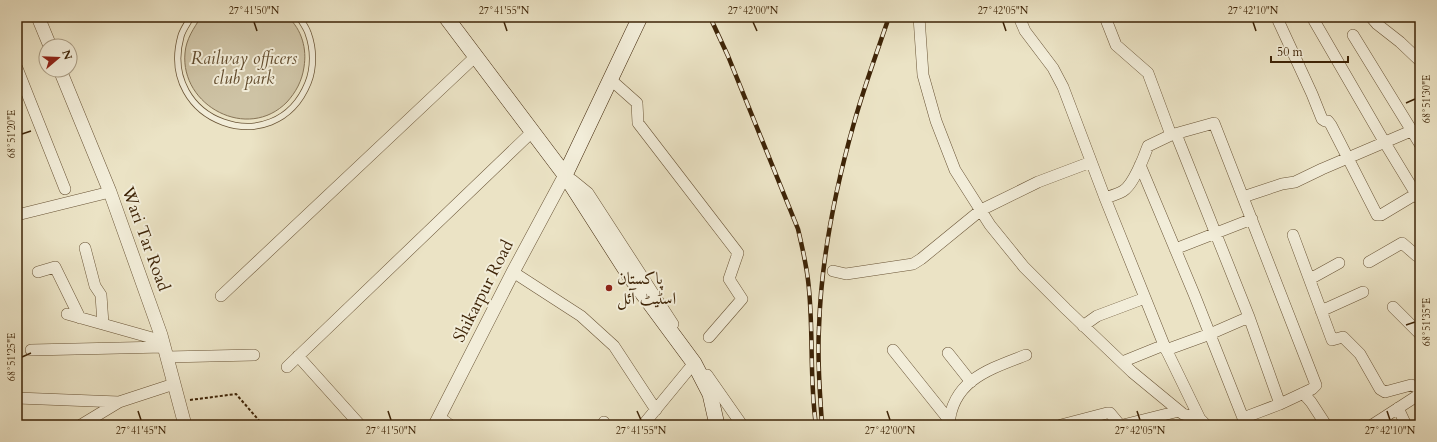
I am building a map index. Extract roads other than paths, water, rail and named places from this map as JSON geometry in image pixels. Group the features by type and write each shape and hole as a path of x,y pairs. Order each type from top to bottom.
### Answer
{"main road":[{"path":"446,17 565,175 629,274 694,363 710,394 717,425"},
{"path":"565,175 640,17"}],"street":[{"path":"38,17 47,38"},
{"path":"919,17 923,75 936,121 955,170 990,225 1024,267 1083,326 1179,411 1203,422"},
{"path":"1019,17 1025,31 1053,68 1063,87 1105,198 1165,348 1203,422"},
{"path":"1105,17 1116,45 1148,73 1216,233 1249,317 1280,404"},
{"path":"1277,18 1322,119 1328,121 1331,125 1377,215 1381,215 1418,198 1312,17"},
{"path":"1372,17 1377,24 1400,42 1420,61"},
{"path":"1353,36 1420,144"},
{"path":"221,296 476,56"},
{"path":"17,68 65,189"},
{"name":"Wari Tar Road","path":"63,78 110,192 164,348 185,425"},
{"path":"610,79 637,103 638,123 738,253 729,279 742,299 709,337"},
{"path":"1105,198 1125,190 1140,165 1148,146 1174,134 1214,124 1316,385 1312,389 1280,404 1244,418 1140,165"},
{"path":"287,367 533,131"},
{"path":"1243,197 1282,184 1295,182 1411,131"},
{"path":"834,271 846,274 913,264 981,210 1038,182 1091,162"},
{"path":"565,175 588,193 710,381 742,425"},
{"name":"Shikarpur Road","path":"437,421 513,272 565,175"},
{"path":"17,215 110,192"},
{"path":"1175,249 1252,219"},
{"path":"1294,235 1332,340 1343,336 1360,354 1380,389 1385,392 1410,385 1420,388"},
{"path":"1369,262 1402,243 1416,256 1420,256"},
{"path":"85,248 95,286 101,295 103,324"},
{"path":"1310,279 1339,263"},
{"path":"38,272 55,267 80,318"},
{"path":"513,272 581,316 614,346 656,410"},
{"path":"1321,311 1363,292"},
{"path":"1083,326 1098,316 1145,298"},
{"path":"1393,307 1420,334"},
{"path":"67,314 103,324 164,348"},
{"path":"1122,362 1210,334 1249,317"},
{"path":"31,350 164,348 254,355"},
{"path":"893,350 949,423"},
{"path":"948,353 971,382"},
{"path":"949,423 950,411 960,391 994,367 1026,355"},
{"path":"298,356 360,425"},
{"path":"643,425 694,363"},
{"path":"81,425 118,402 174,384"},
{"path":"1303,393 1311,402 1326,425"},
{"path":"1372,425 1420,394"},
{"path":"17,398 118,402"},
{"path":"1398,408 1406,425"},
{"path":"1062,425 1110,413 1121,425 1179,411"},
{"path":"437,421 450,425"}],"lane":[{"path":"191,17 181,34 177,57 181,81 192,101 208,116 228,124 249,127 270,122 289,111 303,95 311,75 313,53 308,32 299,17"}],"railway":[{"path":"710,17 728,56 798,229 806,267 810,298 813,389 816,425"},
{"path":"822,425 818,340 820,302 830,225 854,123 889,17"}],"place":[{"name":"پاکستان اسٹیٹ آئل","path":"609,288"}],"park label":[{"name":"Railway officers club park","path":"244,68"}]}
